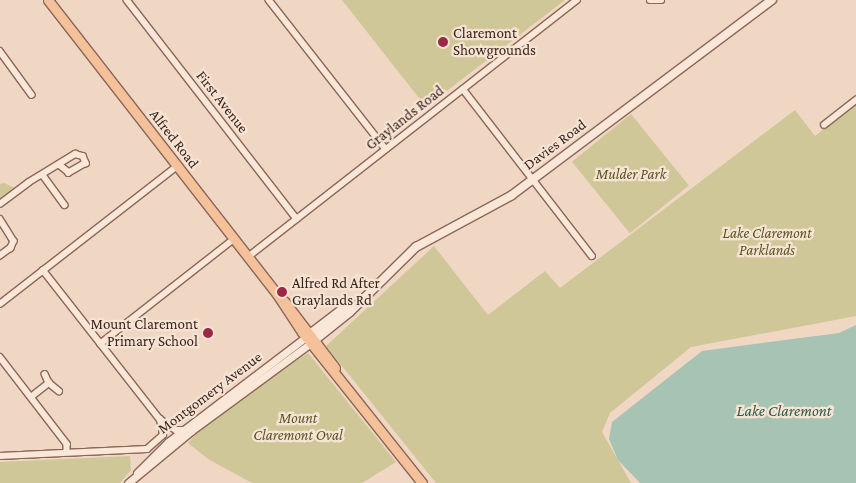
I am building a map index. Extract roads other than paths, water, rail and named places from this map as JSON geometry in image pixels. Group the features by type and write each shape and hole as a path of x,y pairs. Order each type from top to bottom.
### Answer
{"main road":[{"name":"Alfred Road","path":"48,0 422,483"},
{"name":"Davies Road","path":"311,338 353,306 416,247 440,232 495,206 772,0"}],"street":[{"name":"First Avenue","path":"127,0 297,219"},
{"path":"270,0 386,149"},
{"name":"Graylands Road","path":"248,257 577,0"},
{"path":"650,0 661,0"},
{"path":"0,51 32,95"},
{"path":"463,89 592,256"},
{"path":"824,125 856,100"},
{"path":"0,204 59,165"},
{"path":"0,304 178,166"},
{"path":"43,175 65,205"},
{"path":"0,219 14,240 11,248 0,256"},
{"path":"100,344 234,239"},
{"path":"43,270 160,419 176,430 187,429"},
{"name":"Montgomery Avenue","path":"128,483 152,455 311,338"},
{"path":"0,356 67,444 67,452"},
{"path":"45,374 48,383 58,391"},
{"path":"31,397 48,383"},
{"path":"0,456 147,449 163,435 160,419"}],"water":[{"name":"Lake Claremont","path":"856,325 856,483 640,483 618,460 609,439 612,422 702,351 839,333"}],"place":[{"name":"Claremont Showgrounds","path":"443,42"},
{"name":"Alfred Rd After Graylands Rd","path":"282,292"},
{"name":"Mount Claremont Primary School","path":"208,333"}],"park label":[{"name":"Mulder Park","path":"631,175"},
{"name":"Lake Claremont Parklands","path":"767,242"},
{"name":"Mount Claremont Oval","path":"298,426"}]}
